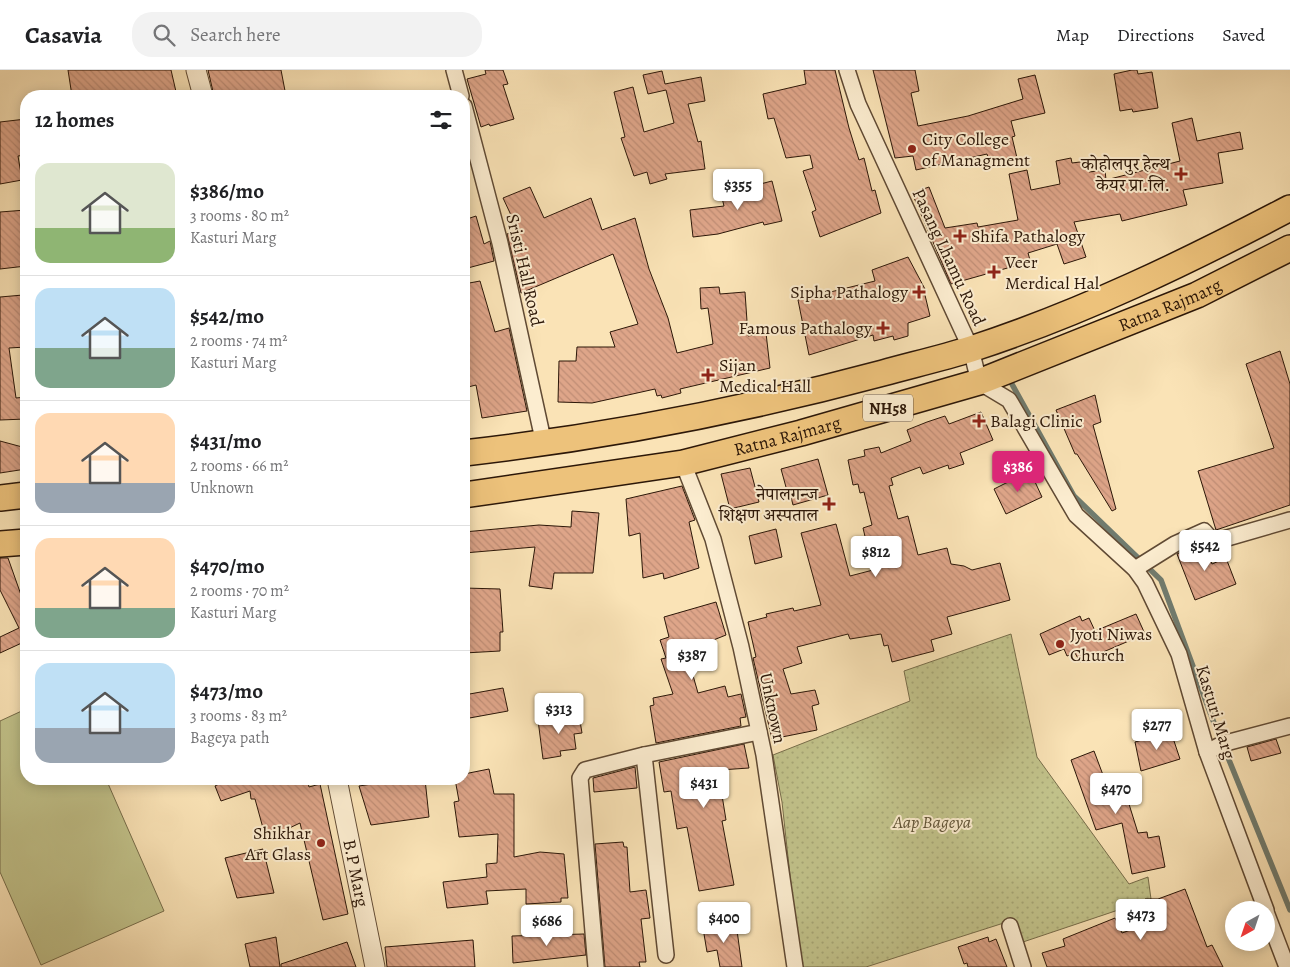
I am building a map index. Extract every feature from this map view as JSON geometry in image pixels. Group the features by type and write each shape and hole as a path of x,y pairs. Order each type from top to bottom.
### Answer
{"highway":[{"name":"Ratna Rajmarg","path":"470,452 544,444 678,420 828,388 971,349 1083,307 1197,257 1290,208"},
{"name":"Ratna Rajmarg","path":"470,493 683,463 801,433 979,382 1079,344 1197,295 1290,248"},
{"path":"0,498 20,496"},
{"path":"0,544 20,542"}],"street":[{"path":"196,70 201,90"},
{"path":"454,70 459,90"},
{"name":"Pasang Lhamu Road","path":"847,70 858,104 971,349"},
{"name":"Sristi Hall Road","path":"470,129 500,242 544,444"},
{"path":"971,349 979,382"},
{"name":"Kasturi Marg","path":"979,382 1008,400 1076,515 1135,569 1146,582 1179,654 1207,752 1262,901"},
{"name":"Unknown","path":"683,463 713,539 742,647 759,732 795,967"},
{"path":"1135,569 1175,544 1204,531 1210,538 1217,541 1290,520"},
{"path":"1207,752 1222,744 1290,726"},
{"path":"596,967 580,778 585,770 644,755 759,732"},
{"path":"644,755 666,955"},
{"name":"B.P Marg","path":"338,785 375,967"},
{"path":"1010,926 1023,967"},
{"name":"Kasturi Marg","path":"1275,935 1287,967"}],"green space":[{"name":"Aap Bageya","path":"1011,634 1037,757 1129,884 1148,877 1151,899 1020,943 1010,921 866,967 800,967 782,802 773,755 910,701 904,671"},
{"path":"20,712 20,785 109,785 164,911 41,965 0,872 0,721"}],"building":[{"path":"68,70 171,70 176,90 71,90"},
{"path":"208,70 281,70 285,90 213,90"},
{"path":"485,70 503,70 508,84 503,85 514,119 481,127 467,79 486,74"},
{"path":"804,70 835,70 859,160 864,158 872,191 875,190 881,213 820,237 812,212 816,210 803,171 813,168 810,155 786,158 774,118 768,119 763,94 806,84"},
{"path":"873,70 915,70 919,91 911,93 918,126 968,116 1023,99 1018,79 1035,75 1045,113 1011,121 1015,136 1012,137 1017,158 990,165 987,154 916,170 913,156 895,158"},
{"path":"1137,70 1138,74 1152,72 1158,108 1133,112 1132,109 1120,111 1114,74"},
{"path":"662,71 665,84 701,77 705,101 688,104 698,142 701,141 705,169 665,174 667,179 650,184 647,172 634,176 621,138 625,137 614,92 633,87 644,132 674,123 666,90 648,94 643,75"},
{"path":"1192,118 1197,141 1240,132 1243,149 1218,153 1223,183 1183,190 1187,205 1122,221 1120,214 1074,222 1086,257 1064,264 1057,244 1028,253 1030,260 1018,265 951,284 912,193 929,187 945,228 977,223 978,227 1018,220 1009,174 1027,170 1031,190 1060,184 1056,161 1071,158 1072,163 1088,161 1089,172 1105,170 1106,180 1180,161 1172,123"},
{"path":"20,120 20,156 18,156 20,180 0,184 0,122"},
{"path":"772,181 782,221 764,225 763,222 718,234 693,237 690,210 724,206 721,194"},
{"path":"530,187 544,218 591,198 602,230 635,218 649,269 668,318 677,353 713,344 708,308 701,309 700,288 719,287 720,294 745,292 748,336 766,333 770,368 680,389 681,393 662,398 661,395 657,396 655,389 592,403 558,402 559,361 576,361 577,347 615,347 610,332 638,324 613,254 521,293 507,234 518,230 503,198"},
{"path":"20,210 20,267 0,269 0,212"},
{"path":"476,216 484,244 490,241 494,261 470,267 470,218"},
{"path":"908,257 926,291 924,291 930,316 908,323 908,336 894,340 893,336 874,341 873,335 809,355 798,300 875,281 872,270"},
{"path":"480,281 495,332 509,328 527,411 482,418 476,385 470,386 470,283"},
{"path":"20,295 20,347 9,348 16,398 20,398 20,419 0,420 0,297"},
{"path":"1280,351 1290,384 1290,505 1216,530 1198,471 1274,448 1246,364"},
{"path":"1095,395 1101,422 1093,425 1116,509 1112,511 1077,454 1075,454 1056,410"},
{"path":"981,412 993,440 960,453 964,464 949,469 948,465 923,474 920,467 891,478 893,485 889,486 898,519 908,516 918,555 947,548 951,564 964,566 972,570 1000,563 1010,600 947,617 952,634 931,640 934,651 892,662 888,645 884,646 881,634 850,639 848,634 797,647 802,663 783,669 791,694 815,690 819,704 812,706 817,730 772,739 753,658 756,657 748,622 767,617 766,614 793,608 794,611 821,605 801,533 836,524 850,576 873,570 863,528 872,525 864,492 860,493 858,484 853,485 848,460 865,456 864,450 879,447 881,453 911,441 907,430 927,422 945,416 949,424"},
{"path":"0,441 20,446 20,470 0,473"},
{"path":"818,459 828,495 793,505 791,497 789,498 781,469"},
{"path":"750,468 759,502 730,509 721,474"},
{"path":"1030,471 1042,497 1006,514 994,489"},
{"path":"682,486 695,520 689,522 699,568 664,579 663,573 643,578 640,533 629,536 626,499"},
{"path":"572,511 599,513 593,573 554,573 552,589 529,586 535,547 470,552 470,531 539,525 571,527"},
{"path":"776,529 782,557 755,564 749,536"},
{"path":"1201,542 1205,546 1212,564 1226,558 1236,584 1195,600 1177,554"},
{"path":"0,558 8,558 20,592 20,644 0,653 0,637 19,628 0,590"},
{"path":"470,588 500,589 503,632 500,632 500,651 470,653"},
{"path":"716,602 726,635 686,651 698,693 725,686 728,697 741,694 746,717 740,718 741,726 656,743 650,706 654,705 653,698 673,694 661,659 666,658 660,640 669,637 664,617"},
{"path":"1136,614 1145,634 1080,662 1075,653 1067,656 1064,649 1049,655 1040,634 1080,616 1082,621 1089,618 1095,631"},
{"path":"503,688 508,711 470,718 470,694"},
{"path":"579,715 582,733 574,734 576,749 560,751 561,756 543,759 538,720"},
{"path":"1171,732 1180,759 1141,771 1135,742"},
{"path":"1276,739 1281,753 1251,761 1247,747"},
{"path":"744,744 749,768 720,770 722,782 720,783 726,820 722,821 734,885 699,891 687,827 677,829 671,791 664,792 659,762"},
{"path":"1094,751 1109,791 1124,788 1138,833 1147,832 1148,838 1159,836 1165,867 1132,874 1122,823 1096,830 1071,760"},
{"path":"635,767 637,788 594,792 593,778"},
{"path":"489,769 494,794 514,794 514,857 540,852 564,854 568,898 561,898 561,902 526,904 526,889 486,891 488,904 447,908 443,882 487,877 486,864 497,863 498,834 459,837 454,802 459,801 456,785 470,785 470,773"},
{"path":"308,785 309,787 320,785 348,914 323,920 300,823 266,839 255,799 251,799 250,791 221,801 215,786"},
{"path":"426,785 429,817 371,825 359,786"},
{"path":"623,842 624,847 627,847 630,892 646,890 650,918 641,919 646,962 639,962 640,967 605,967 595,844"},
{"path":"263,849 274,893 237,898 225,858"},
{"path":"1185,889 1207,947 1212,945 1223,967 1047,967 1042,953 1065,946 1063,939 1115,918 1122,933 1136,928 1153,920 1145,899 1158,899"},
{"path":"736,923 742,967 720,967 717,950 707,952 703,928"},
{"path":"584,934 586,955 513,963 512,936"},
{"path":"276,937 280,967 250,967 245,944"},
{"path":"988,937 989,942 996,939 1007,967 968,967 967,963 964,964 958,947"},
{"path":"473,940 475,967 387,967 385,947"},
{"path":"347,942 356,967 281,967 281,964"}],"waterway":[{"path":"1008,377 1074,496 1161,580 1214,723 1290,910"}],"place":[{"name":"City College of Managment","path":"912,149"},
{"name":"काेहाेलपुर हेल्थ केयर प्रा.लि.","path":"1181,174"},
{"name":"Shifa Pathalogy","path":"960,236"},
{"name":"Veer Merdical Hal","path":"994,272"},
{"name":"Sipha Pathalogy","path":"919,292"},
{"name":"Famous Pathalogy","path":"883,328"},
{"name":"Sijan Medical Hall","path":"708,375"},
{"name":"Balagi Clinic","path":"979,421"},
{"name":"नेपालगन्ज शिक्षण अस्पताल","path":"829,504"},
{"name":"Jyoti Niwas Church","path":"1060,644"},
{"name":"Shikhar Art Glass","path":"321,843"}]}
